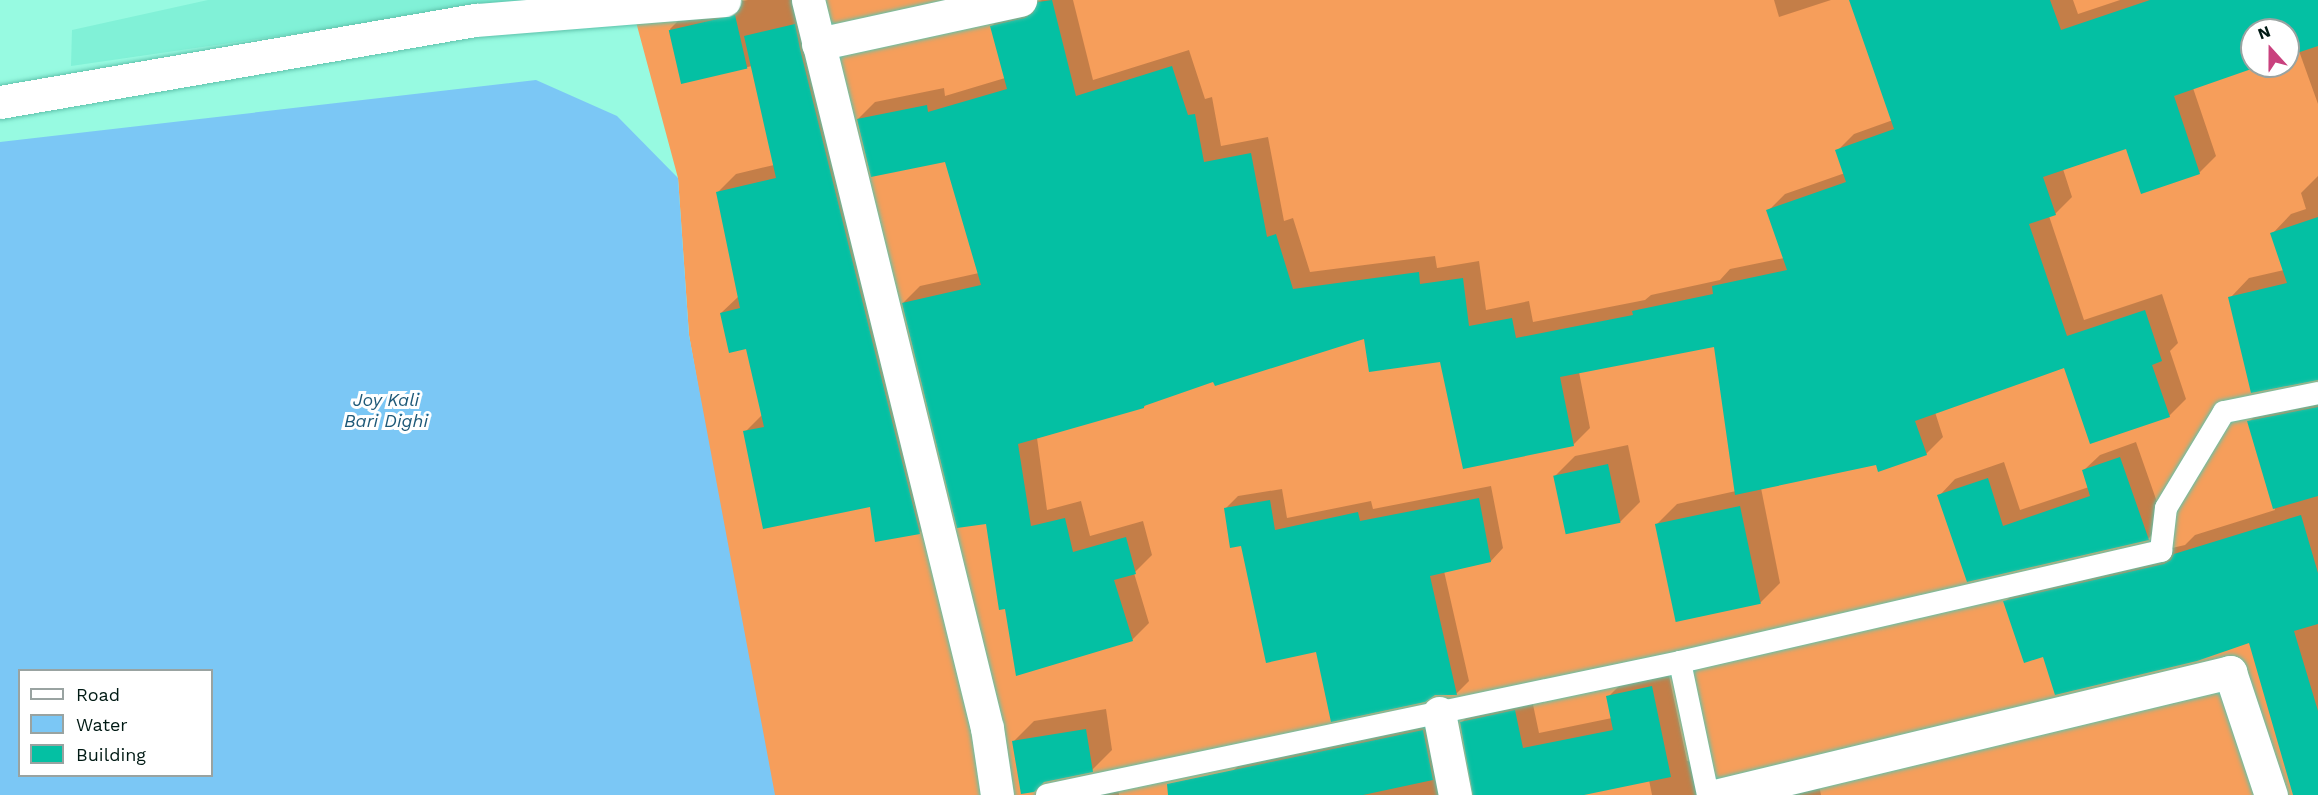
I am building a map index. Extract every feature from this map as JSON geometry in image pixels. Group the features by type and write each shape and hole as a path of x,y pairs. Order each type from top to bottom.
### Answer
{"street":[{"path":"0,102 476,20 724,0"},
{"path":"808,0 987,728 997,795"},
{"path":"818,44 1020,0"},
{"path":"1719,795 2230,672 2271,795"},
{"path":"1439,713 1455,795"}],"lane":[{"path":"1047,795 1680,662 2161,551 2166,508 2224,412 2318,393"},
{"path":"1680,662 1708,795"}],"shaded area":[{"path":"208,0 526,0 71,66 72,30"},
{"path":"724,0 2318,0 2318,795 770,795 689,335 678,178 632,7"}],"water":[{"name":"Joy Kali Bari Dighi","path":"536,80 617,116 678,178 689,335 775,795 0,795 0,142"}],"building":[{"path":"1052,0 1076,96 1172,66 1188,115 1195,114 1204,162 1251,153 1267,237 1276,234 1293,289 1419,272 1420,284 1463,278 1469,326 1512,318 1516,338 1633,315 1632,311 1713,294 1712,286 1787,270 1766,210 1846,182 1835,150 1894,129 1849,0 2050,0 2061,30 2150,0 2318,0 2318,46 2300,52 2300,18 2240,18 2240,73 2174,96 2200,174 2141,194 2126,149 2043,177 2056,215 2029,224 2067,336 2145,310 2162,361 2152,365 2170,417 2090,444 2064,368 1915,421 1927,455 1878,472 1876,465 1735,495 1714,347 1560,377 1574,446 1463,469 1440,362 1369,372 1364,339 1215,386 1213,382 1144,406 1144,408 1018,444 1031,526 1065,518 1073,552 1126,537 1136,574 1114,580 1133,641 1016,676 1005,609 999,610 986,524 957,528 902,303 981,285 945,162 871,177 857,119 927,105 928,112 1007,89 990,26 1025,18 1033,13 1038,2"},
{"path":"735,15 747,69 681,84 669,30"},
{"path":"795,24 920,534 875,542 870,507 763,529 743,431 764,427 746,349 729,353 720,313 740,308 716,192 776,178 744,36"},
{"path":"2318,217 2318,380 2251,393 2228,297 2287,283 2270,233"},
{"path":"2318,407 2318,496 2273,509 2247,421"},
{"path":"2120,457 2149,540 1967,582 1937,495 1988,478 2003,526 2090,496 2082,470"},
{"path":"1608,464 1620,523 1566,534 1553,476"},
{"path":"1479,498 1491,562 1430,576 1457,695 1435,695 1425,702 1331,722 1316,652 1266,663 1241,546 1230,548 1224,508 1270,500 1275,530 1358,512 1360,521"},
{"path":"1740,506 1761,604 1676,622 1655,524"},
{"path":"2301,515 2318,573 2318,624 2294,631 2318,711 2318,795 2293,795 2249,643 2197,661 2055,695 2043,657 2024,663 2003,601 2164,564 2171,560 2174,554"},
{"path":"1652,686 1671,777 1584,795 1473,795 1460,722 1515,710 1523,748 1613,730 1606,696"},
{"path":"1086,729 1093,772 1044,782 1034,792 1021,794 1012,741"},
{"path":"1423,730 1433,780 1363,795 1168,795 1167,784"}]}
